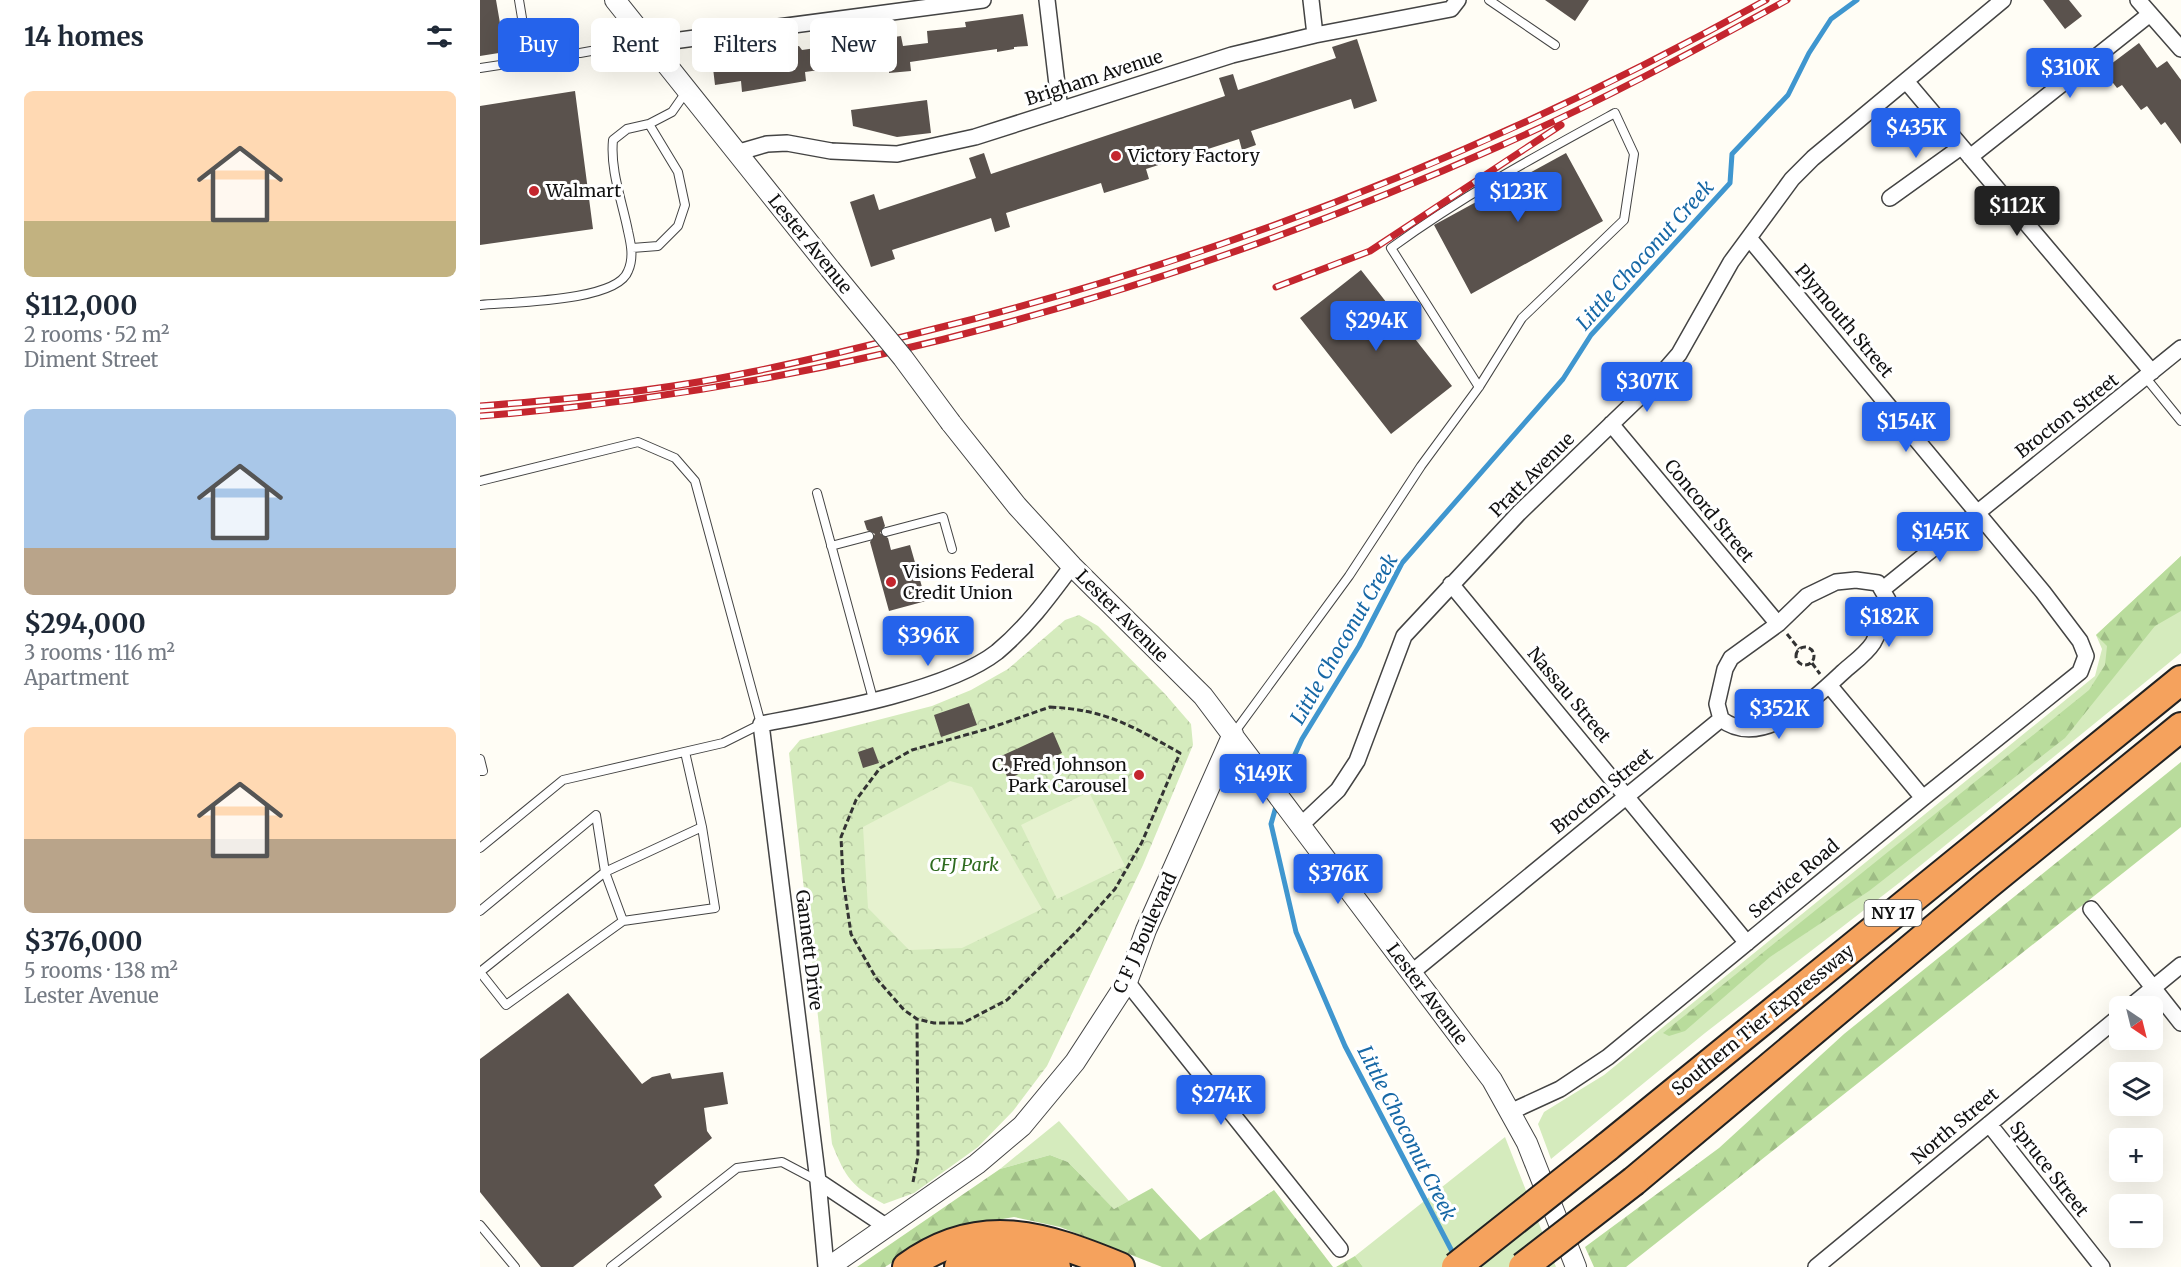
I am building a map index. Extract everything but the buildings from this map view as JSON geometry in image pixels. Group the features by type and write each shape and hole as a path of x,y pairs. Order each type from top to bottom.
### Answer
{"highway":[{"name":"Southern Tier Expressway","path":"1456,1267 2181,680"},
{"name":"NY 17","path":"1523,1267 1634,1181 1987,885 2181,727"},
{"path":"907,1267 945,1244 990,1234 1042,1238 1120,1267"},
{"path":"959,1267 999,1258 1019,1258 1056,1267"}],"street":[{"name":"Lester Avenue","path":"615,0 629,18"},
{"path":"680,35 983,0"},
{"path":"1047,0 1059,110"},
{"path":"1311,0 1315,35"},
{"name":"Brigham Avenue","path":"736,153 767,144 787,143 831,151 897,154 975,137 1232,56 1315,35 1451,9 1458,0"},
{"name":"Pratt Avenue","path":"1298,820 1338,790 1358,761 1404,636 1451,584 1679,354 1731,262 1792,179 1813,158 2003,0"},
{"path":"2138,0 2181,49"},
{"path":"1890,198 1966,152 2150,14"},
{"name":"Lester Avenue","path":"672,72 896,350 1017,506 1072,566 1203,696 1261,771 1492,1080 1527,1143 1576,1267"},
{"path":"1906,81 2149,375"},
{"name":"Plymouth Street","path":"1749,237 2043,592 2080,641 2086,656"},
{"name":"Brocton Street","path":"1883,588 2181,348"},
{"name":"Concord Street","path":"1611,424 1778,624"},
{"path":"761,724 873,699 953,676 995,653 1036,615 1072,566"},
{"path":"1856,580 1878,583 1883,588 1888,600 1882,625 1871,646 1802,708 1772,725 1737,729 1721,718 1717,704 1725,669 1731,658 1778,624 1807,596 1836,582 1856,580"},
{"name":"Nassau Street","path":"1451,584 1747,943"},
{"name":"Service Road","path":"1510,1112 1560,1089 1608,1057 2080,672 2086,656"},
{"path":"1829,686 1923,798"},
{"name":"Brocton Street","path":"1411,973 1721,718"},
{"name":"Gannett Drive","path":"761,724 827,1267"},
{"name":"C F J Boulevard","path":"827,1267 977,1164 1022,1126 1075,1062 1127,981 1146,930 1233,734"},
{"path":"2091,909 2181,1023"},
{"path":"2143,996 2181,965"},
{"path":"1127,981 1340,1249"},
{"name":"North Street","path":"1826,1264 1989,1124 2109,1025"},
{"name":"Spruce Street","path":"1989,1124 2102,1267"},
{"path":"818,1181 887,1227"}],"lane":[{"path":"519,0 522,18"},
{"path":"1489,0 1555,45"},
{"path":"480,68 498,65"},
{"path":"480,305 597,293 616,286 628,273 632,248 612,158 614,140 627,129 649,124 672,112 687,91"},
{"path":"1233,734 1349,576 1421,466 1479,387 1522,318 1624,220 1634,154 1615,113 1507,172 1391,248 1479,387"},
{"path":"632,248 658,246 678,226 685,205 678,172 649,124"},
{"path":"2149,375 2181,421"},
{"path":"480,482 638,442 675,458 695,480 761,724 723,743 563,780 480,848"},
{"path":"817,493 873,699"},
{"path":"886,532 943,517 952,549"},
{"path":"831,546 868,536"},
{"path":"685,752 702,827 715,908 623,921 506,1005 480,972 604,872 702,827"},
{"path":"480,759 483,771 480,771"},
{"path":"480,911 596,815 604,872 623,921"},
{"path":"611,1267 737,1168 782,1162 818,1181"},
{"path":"480,1225 515,1267"}],"path":[{"path":"1803,647 1812,650 1814,654 1814,659 1807,666 1798,663 1796,658 1796,654 1803,647"},
{"path":"1050,706 1080,709 1117,719 1180,753 1142,842 1115,889 1077,930 1007,1000 963,1023 933,1023 917,1019 904,1010 876,978 850,934 843,879 842,837 856,801 880,768 912,750 987,729 1050,706"},
{"path":"913,1182 918,1156 917,1019"}],"green space":[{"path":"2181,556 2181,653 1899,883 1705,1033 1551,1159 1538,1124 1544,1112 1604,1075 2095,676 2102,649 2096,635"},
{"path":"2181,556 2181,611 2155,626 2065,738 1869,891 1770,957 1685,1031 1669,1036 1663,1033 2089,690 2105,665 2107,646 2096,635"},
{"name":"CFJ Park","path":"1079,615 1098,626 1165,694 1191,724 1193,745 1143,865 1047,1066 1013,1111 978,1147 914,1193 884,1204 864,1192 851,1180 841,1165 832,1144 789,753 800,740 932,706 971,690 1008,669 1065,620"},
{"path":"2181,762 2181,827 1626,1267 1594,1267 1585,1247 1719,1148 1844,1034"},
{"path":"950,781 972,787 1042,909 962,948 909,950 868,908 863,827"},
{"path":"1089,792 1125,866 1057,899 1021,825"},
{"path":"1059,1121 1129,1201 1114,1209 1068,1162 1050,1155 1000,1169"},
{"path":"1505,1137 1556,1267 1363,1267 1355,1256"},
{"path":"1050,1155 1068,1162 1114,1209 1152,1188 1200,1240 1274,1190 1333,1267 1162,1267 1060,1227 1014,1217 945,1229 885,1267 857,1267 1000,1169"},
{"path":"1355,1256 1363,1267 1336,1267"}],"waterway":[{"name":"Little Choconut Creek","path":"1281,792 1302,739 1359,646 1402,563 1563,379 1591,335 1730,183 1732,154 1788,95 1809,53 1831,19 1857,0"},
{"name":"Little Choconut Creek","path":"1277,803 1271,824 1296,932 1345,1046 1455,1257"}],"railway":[{"path":"480,406 582,397 718,379 930,330 1040,301 1148,268 1254,233 1463,150 1565,104 1666,54 1766,0"},
{"path":"480,416 612,402 743,382 873,356 1002,324 1130,286 1256,244 1380,197 1539,129 1611,94 1787,0"},
{"path":"1276,287 1370,251 1561,125"}],"place":[{"name":"Victory Factory","path":"1116,156"},
{"name":"Walmart","path":"534,191"},
{"name":"Visions Federal Credit Union","path":"891,582"},
{"name":"C. Fred Johnson Park Carousel","path":"1139,775"}]}
